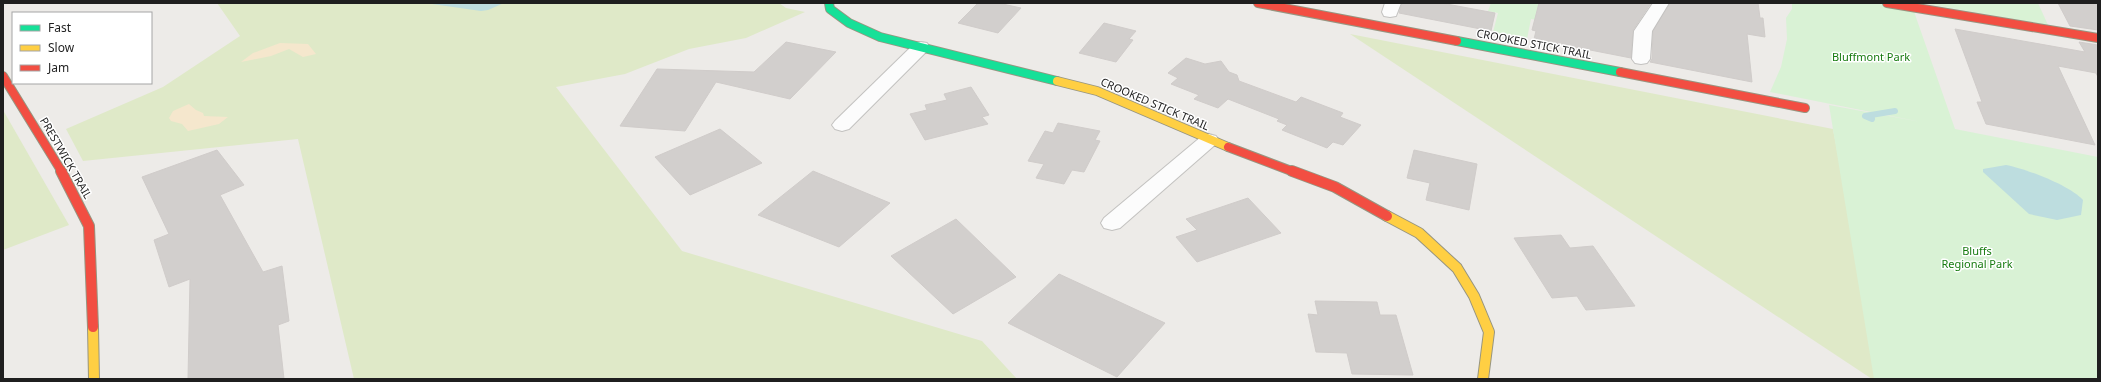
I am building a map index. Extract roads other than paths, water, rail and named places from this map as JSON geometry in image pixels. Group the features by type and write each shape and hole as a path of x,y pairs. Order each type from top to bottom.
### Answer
{"street":[{"name":"CROOKED STICK TRAIL","path":"829,3 830,10 849,23 880,37 1097,91 1209,140 1335,187 1419,233 1457,268 1474,296 1489,332 1483,379"},
{"name":"CROOKED STICK TRAIL","path":"1258,3 1806,108"},
{"path":"1641,59 1643,31 1660,7 1661,3"},
{"path":"1888,3 2098,38"},
{"path":"842,125 921,47"},
{"name":"PRESTWICK TRAIL","path":"3,76 69,184 89,226 96,364 94,379"},
{"path":"1112,223 1209,140"}],"water":[{"path":"425,3 504,3 488,10 481,11"},
{"path":"2006,165 2047,178 2076,194 2083,200 2081,215 2057,220 2029,214 1983,172 1983,169"}],"waterway":[{"path":"1872,119 1865,116 1895,111"}],"park label":[{"name":"Bluffmont Park","path":"1871,57"},
{"name":"Bluffs Regional Park","path":"1977,257"}]}
